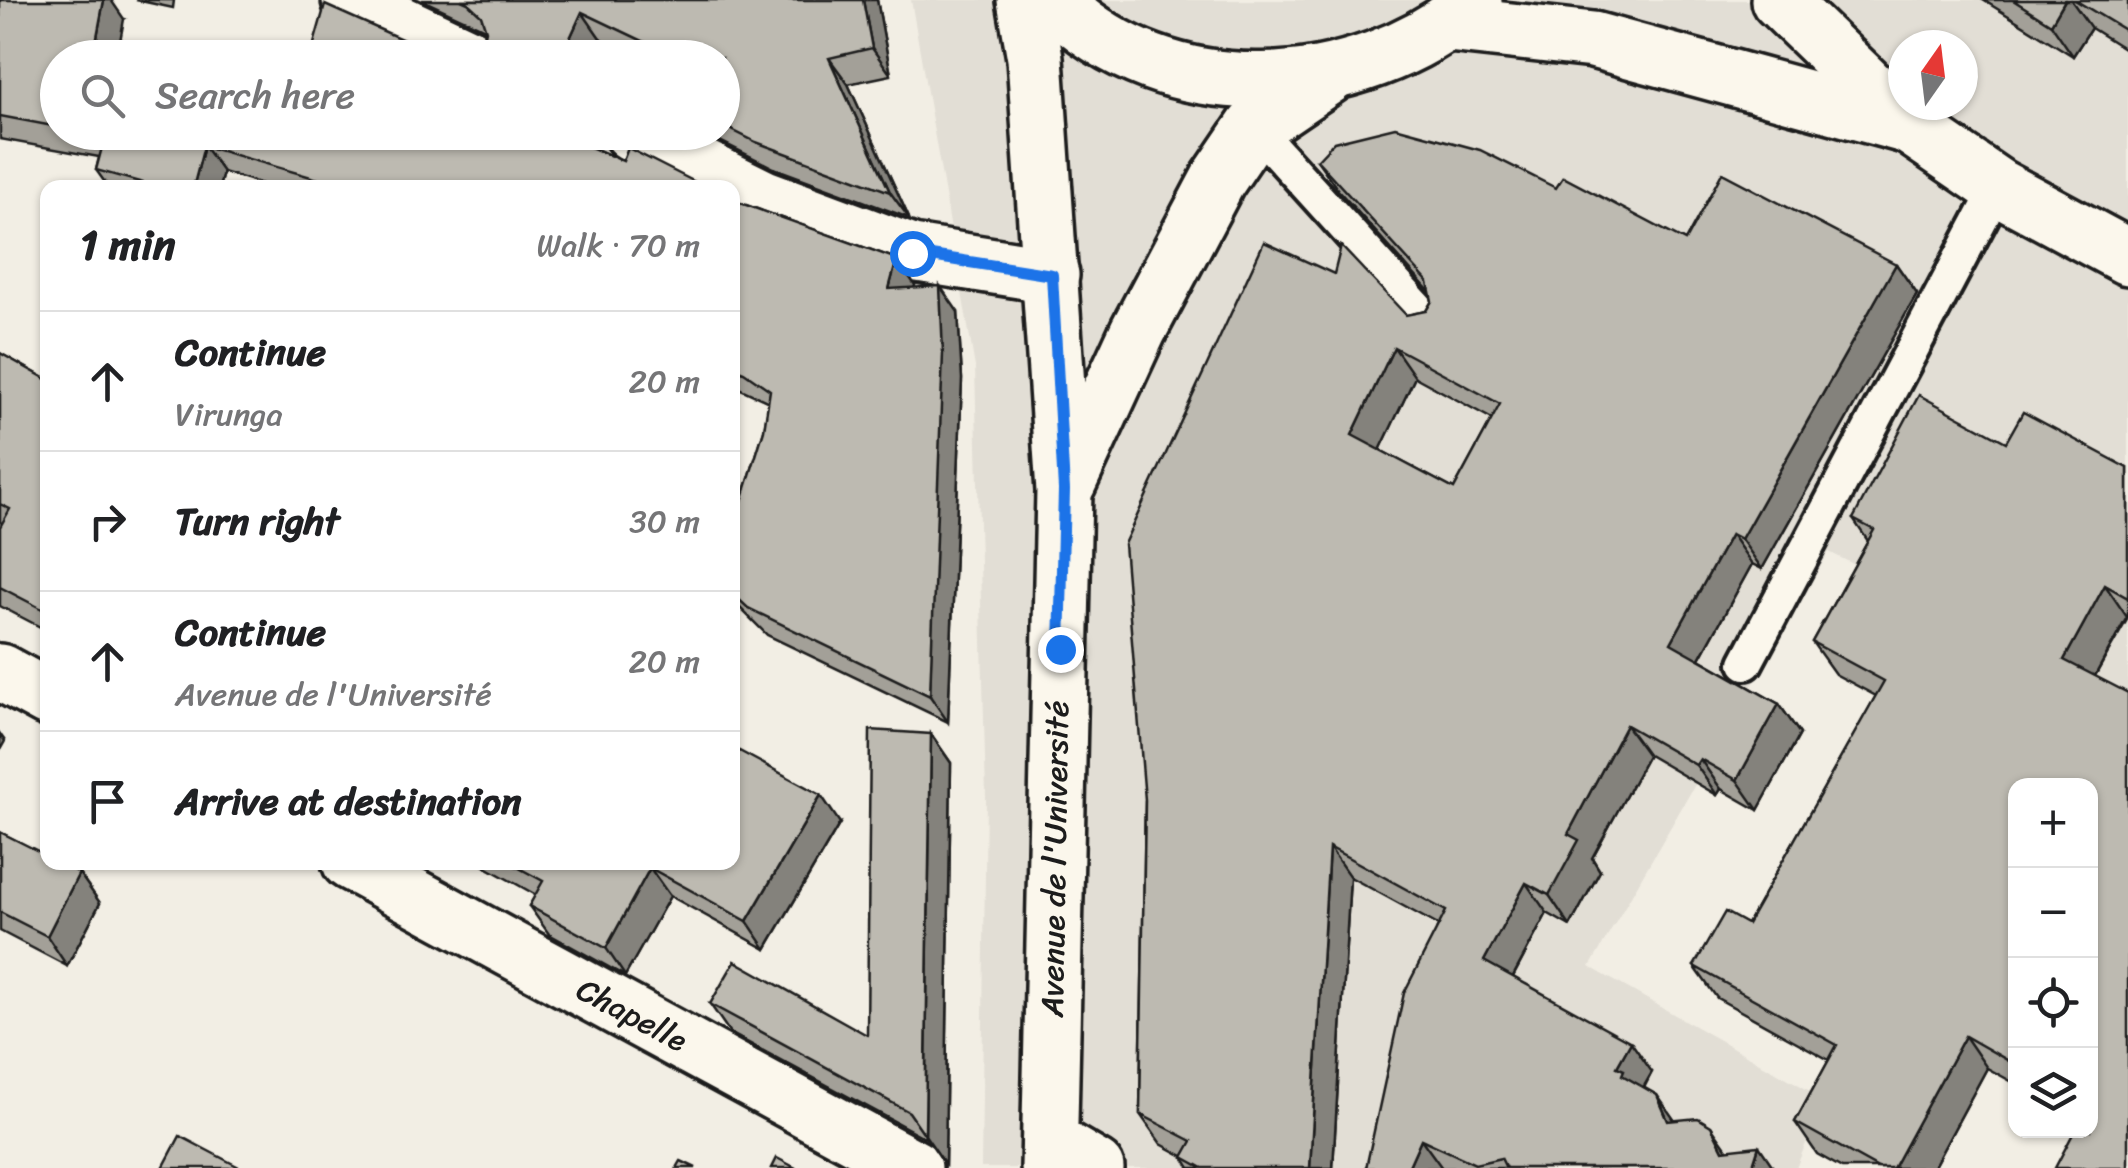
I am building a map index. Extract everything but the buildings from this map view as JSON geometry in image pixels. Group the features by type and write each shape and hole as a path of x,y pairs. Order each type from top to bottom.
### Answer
{"main road":[{"path":"350,0 436,40"},
{"name":"Avenue de l'Université","path":"1025,0 1036,58 1064,490 1050,1155"},
{"path":"1054,0 1106,39 1159,63 1233,79 1271,82 1329,76 1391,56 1462,12 1593,40 1908,126"},
{"path":"1779,0 1908,126 1998,186 2128,258"},
{"path":"1064,490 1147,314 1218,180 1254,127 1329,76"},
{"path":"667,150 728,180"},
{"path":"740,186 912,253 1052,275"},
{"path":"0,672 40,694"},
{"name":"Chapelle","path":"365,870 914,1168"},
{"path":"1050,1155 1096,1168"}],"lane":[{"path":"1254,127 1434,326"},
{"path":"1746,664 1998,186"}],"shaded area":[{"path":"911,0 2128,0 2128,701 1829,552 1590,967 1824,1099 1796,1168 981,1168 986,798 975,367"}],"route":[{"path":"912,253 1052,275 1064,490 1060,649"}]}
